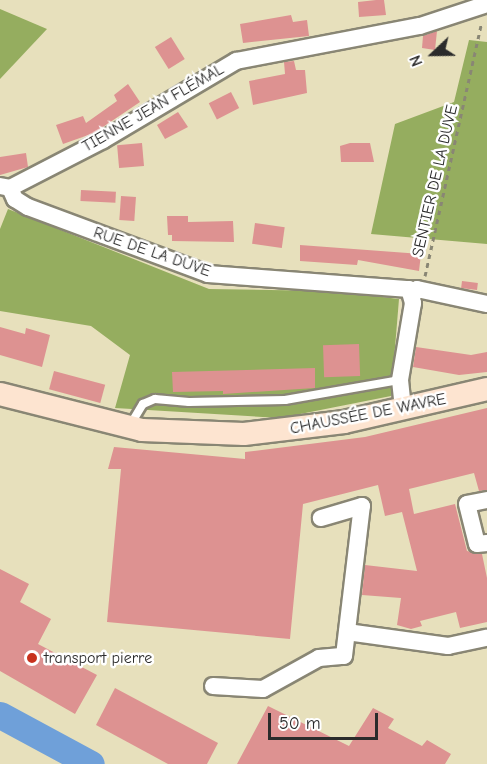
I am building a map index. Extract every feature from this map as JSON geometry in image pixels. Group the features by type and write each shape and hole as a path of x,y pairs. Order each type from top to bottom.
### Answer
{"main road":[{"name":"CHAUSSÉE DE WAVRE","path":"0,394 129,428 244,434 299,430 487,389"}],"street":[{"name":"TIENNE JEAN FLÉMAL","path":"5,187 103,140 236,61 278,50 420,26 486,5"},
{"name":"RUE DE LA DUVE","path":"5,187 15,199 28,207 208,274 382,285 487,304"},
{"path":"403,409 400,380 415,292"},
{"path":"487,500 467,504 477,544 487,543"},
{"path":"213,686 263,689 319,658 344,656 362,506 321,518"},
{"path":"347,632 448,646 487,638"}],"lane":[{"path":"129,428 143,404 155,399 189,402 285,400 400,380"}],"path":[{"name":"SENTIER DE LA DUVE","path":"415,292 424,281 486,5"}],"green space":[{"path":"0,9 47,29 0,79"},
{"path":"469,40 487,42 487,244 371,234 395,124 454,102"},
{"path":"8,209 209,289 332,291 399,299 391,396 280,418 115,408 130,355 91,326 0,311 0,229"}],"building":[{"path":"384,0 386,15 359,17 358,2"},
{"path":"291,15 293,22 307,20 309,36 243,43 240,24"},
{"path":"437,31 435,50 422,48 423,36"},
{"path":"171,37 185,59 169,69 155,47"},
{"path":"294,61 296,70 305,70 307,93 253,105 249,81 285,74 284,62"},
{"path":"128,84 140,102 94,133 63,144 56,125 83,116 86,123 117,101 114,95"},
{"path":"231,92 239,108 217,119 209,103"},
{"path":"178,112 188,127 165,139 157,125"},
{"path":"142,143 144,166 119,168 117,145"},
{"path":"350,143 370,143 374,162 341,162 340,146"},
{"path":"26,153 28,167 0,175 0,157"},
{"path":"81,190 116,192 115,203 80,201"},
{"path":"121,196 136,197 134,221 119,220"},
{"path":"167,216 188,216 188,222 233,221 234,242 172,241 172,235 168,235"},
{"path":"255,223 285,227 282,248 252,244"},
{"path":"300,245 421,254 419,271 358,260 357,265 300,261"},
{"path":"462,281 478,283 477,290 461,288"},
{"path":"0,327 25,334 26,328 50,335 42,367 0,355"},
{"path":"359,344 360,376 324,377 323,345"},
{"path":"416,347 471,355 487,352 487,372 459,375 413,367"},
{"path":"315,368 315,388 223,394 223,391 173,392 172,372"},
{"path":"54,371 105,385 100,403 49,389"},
{"path":"487,408 487,490 479,491 474,473 409,489 414,514 455,504 467,551 482,554 487,578 487,622 460,628 456,612 420,621 422,626 411,629 397,625 401,598 362,595 365,565 417,571 402,512 385,516 378,485 303,504 290,639 107,622 121,469 108,469 114,447 245,459 245,452 365,437"},
{"name":"transport pierre","path":"0,569 29,584 20,602 51,619 38,644 97,675 75,714 0,671"},
{"path":"115,688 218,743 207,764 168,764 96,725"},
{"path":"268,706 349,746 373,708 394,719 388,728 422,746 427,740 451,754 445,764 237,764"}],"waterway":[{"path":"0,715 91,764"}],"place":[{"name":"transport pierre","path":"32,658"}]}
